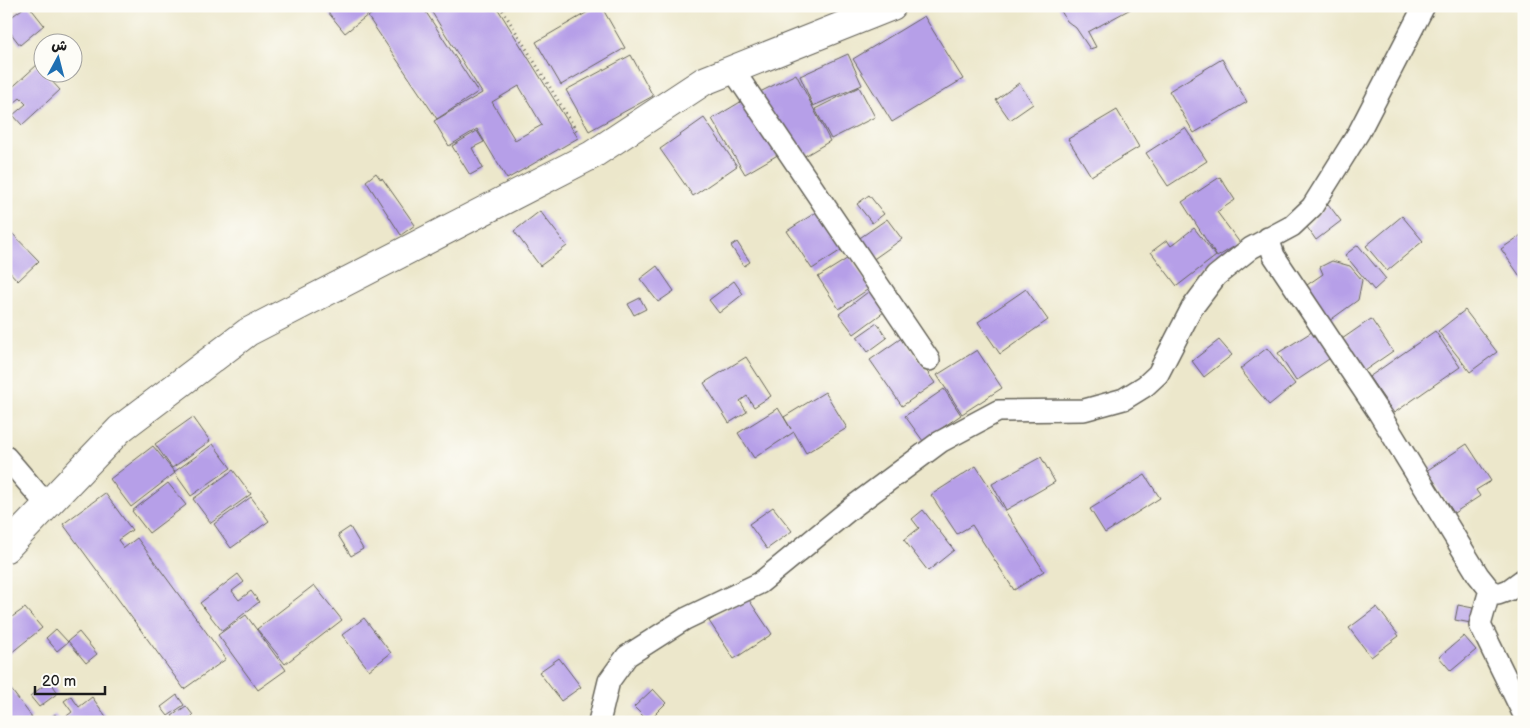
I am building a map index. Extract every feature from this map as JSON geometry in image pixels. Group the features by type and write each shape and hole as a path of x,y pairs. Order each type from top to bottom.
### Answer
{"street":[{"path":"6,548 120,429 248,332 592,155 704,81 892,6"},
{"path":"599,722 609,681 627,656 685,619 760,582 854,506 940,442 998,410 1084,410 1124,399 1145,386 1158,374 1192,308 1216,276 1251,248 1292,226 1312,207 1359,132 1424,6"},
{"path":"732,70 929,360"},
{"path":"1268,238 1274,256 1379,413 1472,567 1490,590 1498,594 1509,590 1524,579"},
{"path":"6,457 46,505"},
{"path":"1490,590 1480,625 1524,715"}],"path":[{"path":"500,6 592,155"}],"building":[{"path":"26,6 29,6 44,25 36,32 32,32 32,35 20,45 6,27 6,21"},
{"path":"323,6 369,6 373,11 345,33"},
{"path":"381,6 422,6 478,92 437,119 368,17"},
{"path":"428,6 496,6 578,138 507,179 477,129 449,146 434,121 482,93","holes":["519,86 542,125 515,140 492,102"]},
{"path":"601,6 625,48 561,85 536,42"},
{"path":"1058,6 1136,6 1088,32 1096,47 1090,49 1076,28 1067,21"},
{"path":"924,16 963,79 892,122 853,59"},
{"path":"848,54 862,85 813,106 800,76"},
{"path":"631,55 653,96 589,131 566,90"},
{"path":"1222,59 1247,102 1194,133 1169,91"},
{"path":"32,70 32,82 53,82 60,90 22,125 13,115 26,104 20,98 7,109 6,93"},
{"path":"796,74 830,141 798,160 754,95"},
{"path":"1019,83 1033,104 1010,120 996,100"},
{"path":"859,87 875,117 831,139 815,109"},
{"path":"747,98 781,153 745,174 712,119"},
{"path":"1117,110 1139,147 1091,176 1068,139"},
{"path":"704,118 737,166 693,196 660,149"},
{"path":"1185,128 1207,161 1168,186 1146,153"},
{"path":"477,131 484,142 472,148 483,168 470,175 452,146"},
{"path":"376,173 381,180 382,178 415,225 401,235 366,181"},
{"path":"1220,177 1235,200 1217,212 1240,243 1217,257 1182,202"},
{"path":"869,195 884,214 872,223 857,204"},
{"path":"1328,204 1341,221 1316,240 1307,227"},
{"path":"821,209 846,247 812,269 787,231"},
{"path":"540,211 567,246 540,266 514,231"},
{"path":"1402,216 1423,241 1387,271 1366,246"},
{"path":"887,219 902,239 868,263 854,242"},
{"path":"6,227 39,261 18,281 6,268"},
{"path":"1194,228 1216,256 1177,286 1151,252 1167,240 1171,246"},
{"path":"1524,233 1524,282 1501,249"},
{"path":"737,242 750,262 744,266 731,246"},
{"path":"1358,245 1386,279 1374,290 1345,255"},
{"path":"850,257 870,288 839,309 818,277"},
{"path":"1332,261 1350,266 1362,280 1358,300 1329,321 1307,285 1323,274 1320,267"},
{"path":"657,266 674,291 658,302 640,279"},
{"path":"734,281 743,294 719,313 709,300"},
{"path":"872,289 888,309 854,334 839,314"},
{"path":"1026,289 1048,320 1000,354 978,322"},
{"path":"640,298 646,309 634,315 628,304"},
{"path":"1465,310 1497,352 1470,372 1438,331"},
{"path":"1371,319 1393,351 1364,371 1342,339"},
{"path":"877,323 887,338 868,352 857,337"},
{"path":"1318,328 1335,355 1296,381 1278,353"},
{"path":"1435,331 1460,367 1394,413 1369,377"},
{"path":"903,337 935,383 902,406 870,360"},
{"path":"1219,340 1232,355 1204,377 1192,361"},
{"path":"1267,348 1295,384 1269,405 1240,369"},
{"path":"977,350 1002,388 962,414 937,375"},
{"path":"746,357 771,396 754,407 747,396 740,401 747,412 729,423 704,383"},
{"path":"944,389 961,415 923,441 905,416"},
{"path":"825,392 847,428 806,453 794,432 754,458 738,433 778,408 791,429 784,417"},
{"path":"193,417 210,441 172,468 155,444"},
{"path":"213,444 231,468 191,496 174,472"},
{"path":"1467,444 1491,481 1476,490 1480,496 1454,513 1426,471"},
{"path":"153,446 175,473 131,507 110,479"},
{"path":"1041,457 1055,482 1006,510 992,484"},
{"path":"976,466 1044,571 1014,590 972,525 957,534 931,495"},
{"path":"233,470 251,494 211,523 193,499"},
{"path":"1145,475 1160,498 1105,533 1090,509"},
{"path":"168,483 186,505 149,533 132,511"},
{"path":"105,493 132,530 118,540 124,548 137,538 226,659 184,689 63,524"},
{"path":"251,497 269,521 231,548 214,524"},
{"path":"773,507 792,531 767,549 749,524"},
{"path":"923,510 954,550 928,571 904,540 919,528 912,519"},
{"path":"350,527 363,549 351,556 338,535"},
{"path":"238,574 244,582 232,591 239,600 251,591 259,602 222,631 200,603"},
{"path":"314,585 342,620 285,664 257,629"},
{"path":"747,597 772,634 734,659 709,621"},
{"path":"1458,605 1473,608 1471,623 1455,620"},
{"path":"1377,607 1399,636 1371,657 1349,628"},
{"path":"25,608 42,628 6,657 6,621"},
{"path":"246,615 286,670 258,690 218,635"},
{"path":"364,618 391,653 369,670 342,635"},
{"path":"56,629 68,642 57,651 46,638"},
{"path":"79,632 97,654 86,663 68,641"},
{"path":"1464,636 1476,650 1451,671 1439,657"},
{"path":"559,658 581,687 561,701 539,672"},
{"path":"50,681 58,693 39,707 30,696"},
{"path":"6,683 32,717 25,722 6,722"},
{"path":"653,689 666,703 648,721 634,707"},
{"path":"177,695 184,705 168,716 161,707"},
{"path":"71,696 79,707 92,697 110,722 49,722 48,720 55,714 60,721 72,712 64,701"},
{"path":"186,706 193,715 185,722 177,722 172,716"}]}
